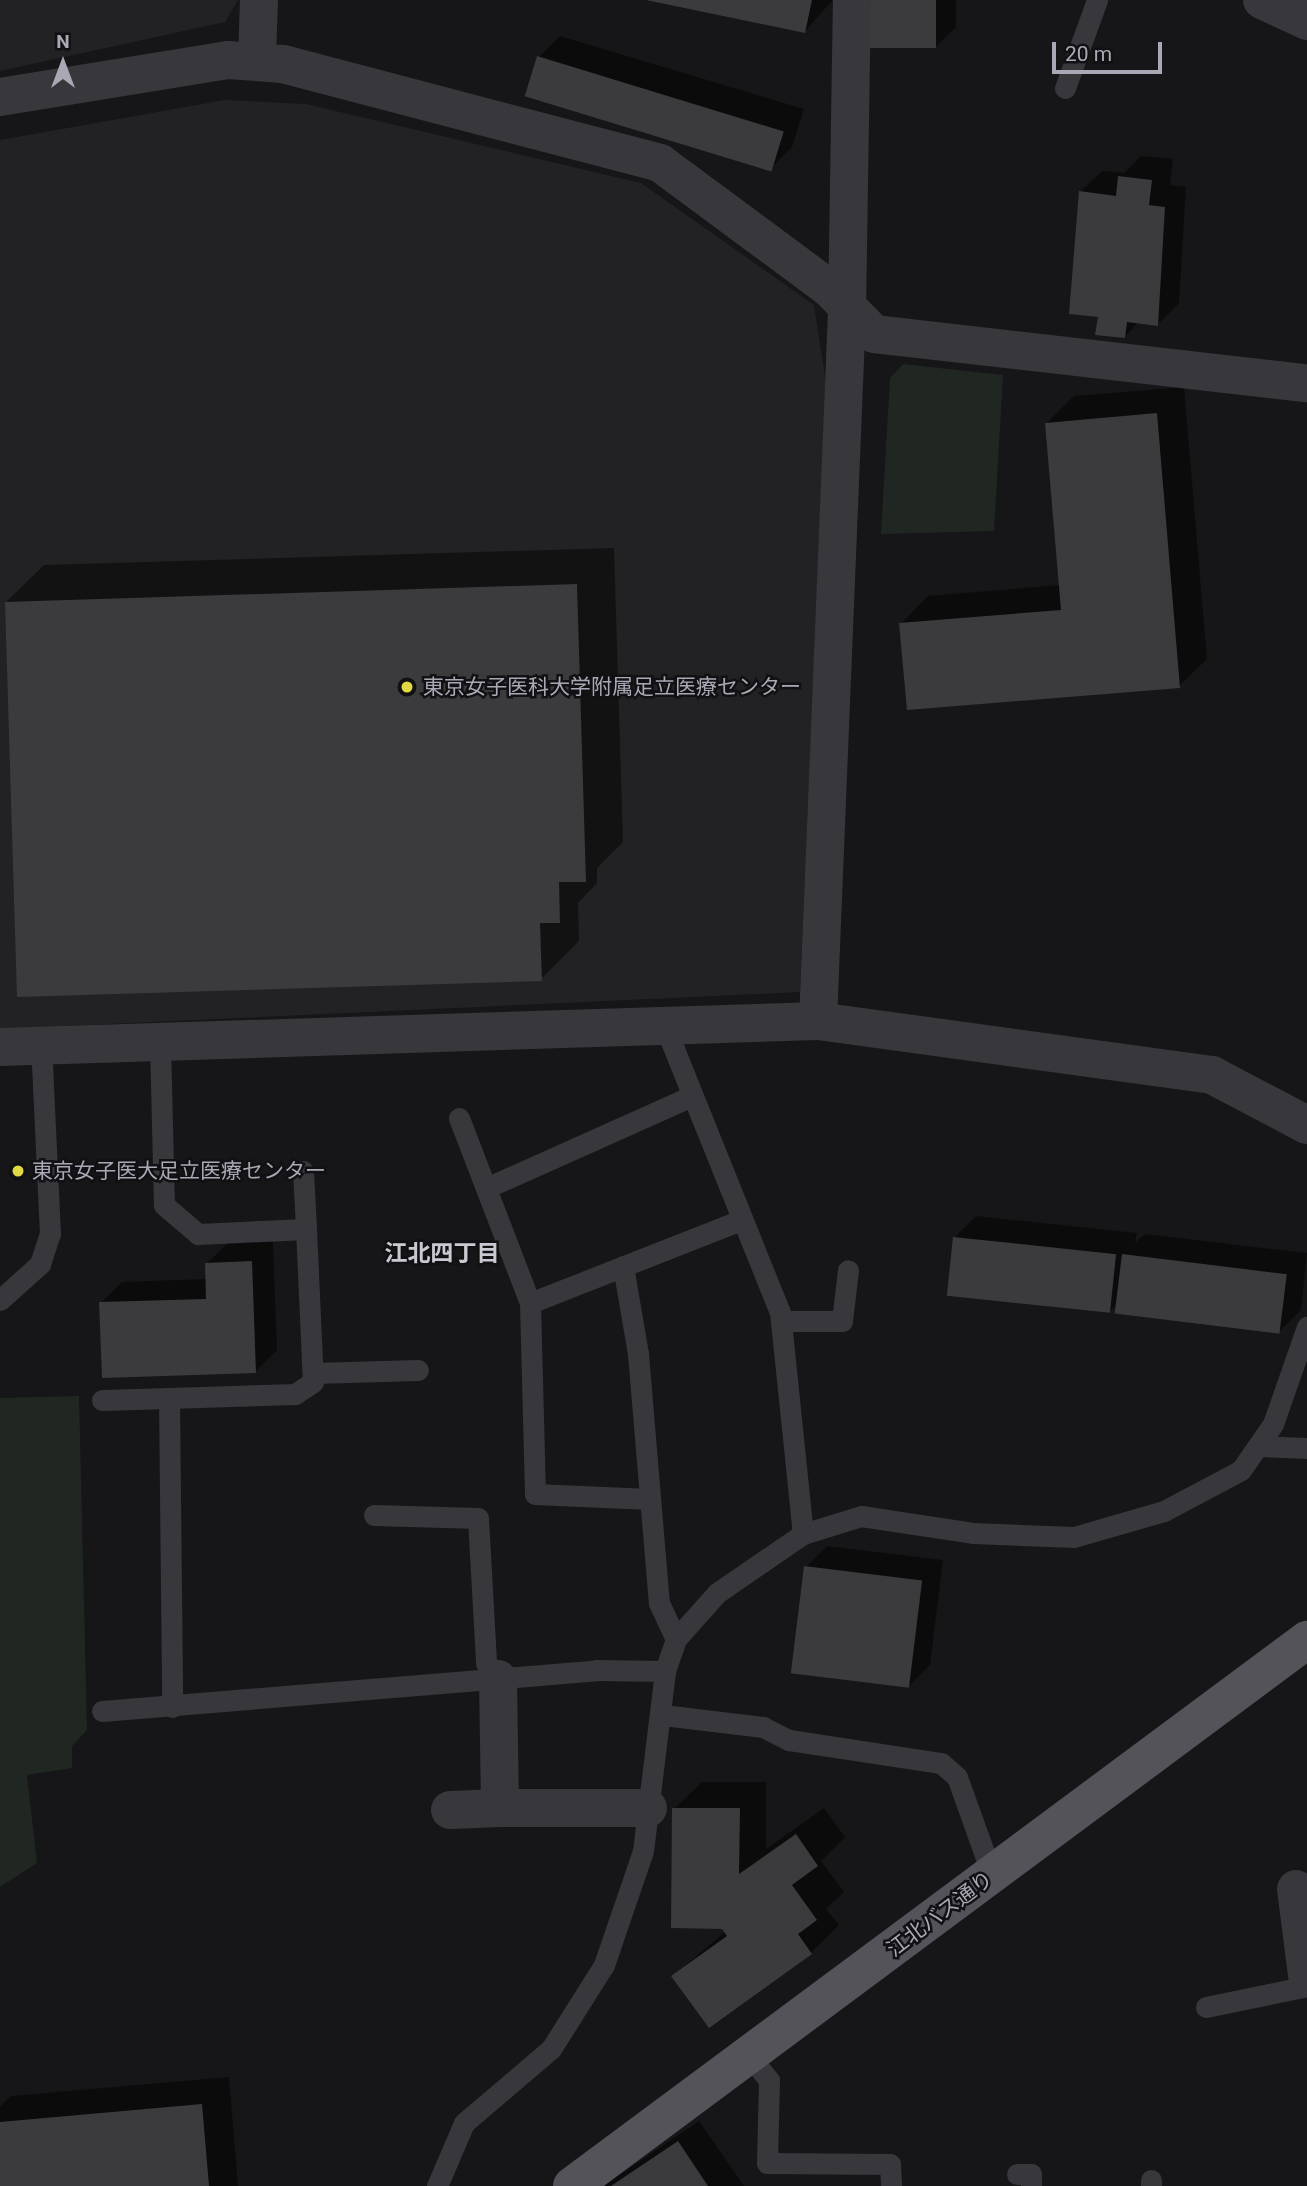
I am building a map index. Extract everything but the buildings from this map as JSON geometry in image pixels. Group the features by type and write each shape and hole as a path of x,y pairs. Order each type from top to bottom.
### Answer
{"main road":[{"name":"江北バス通り","path":"572,2186 1307,1640"}],"street":[{"path":"257,59 259,0"},
{"path":"818,1021 847,312 852,0"},
{"path":"1262,0 1307,21"},
{"path":"0,97 257,59 660,163 830,288 847,312 874,334 1307,383"},
{"path":"0,1047 818,1021 1212,1075 1307,1125"},
{"path":"498,1679 500,1808"},
{"path":"450,1810 648,1808"},
{"path":"1296,1889 1307,1975"}],"lane":[{"path":"1065,88 1097,0"},
{"path":"664,1024 689,1097 781,1321 803,1534"},
{"path":"160,1043 164,1205 198,1234 306,1229"},
{"path":"0,1300 40,1264 50,1234 41,1046"},
{"path":"486,1188 689,1097"},
{"path":"459,1118 530,1303 535,1494 650,1499"},
{"path":"102,1400 295,1394 313,1382 303,1171"},
{"path":"530,1303 738,1221"},
{"path":"623,1266 638,1354 659,1603 676,1639"},
{"path":"781,1321 842,1321 848,1270"},
{"path":"437,2186 464,2123 551,2049 577,2016 617,1933 643,1851 663,1715 665,1671 676,1639 717,1593 803,1534 861,1516 885,1516 973,1533 1074,1537 1164,1511 1241,1471 1260,1446 1307,1327"},
{"path":"313,1373 418,1370"},
{"path":"169,1398 172,1707"},
{"path":"1260,1446 1307,1448"},
{"path":"374,1515 478,1518 486,1663 498,1679"},
{"path":"102,1711 498,1679 665,1671"},
{"path":"663,1715 763,1727 789,1740 941,1763 957,1777 992,1875"},
{"path":"1206,2007 1307,1986"},
{"path":"750,2056 769,2080 767,2163 890,2164 891,2186"}],"shaded area":[{"path":"0,0 238,0 225,22 0,71"},
{"name":"東京女子医科大学附属足立医療センター","path":"225,100 306,104 641,183 814,305 826,383 800,992 0,1029 0,140"},
{"path":"903,364 1003,375 994,531 881,534 890,378"},
{"path":"79,1396 87,1730 72,1746 72,1768 27,1775 37,1863 0,1887 0,1398"}],"place":[{"name":"東京女子医科大学附属足立医療センター","path":"407,687"},
{"name":"東京女子医大足立医療センター","path":"18,1171"}],"district":[{"name":"江北四丁目","path":"442,1254"}]}
